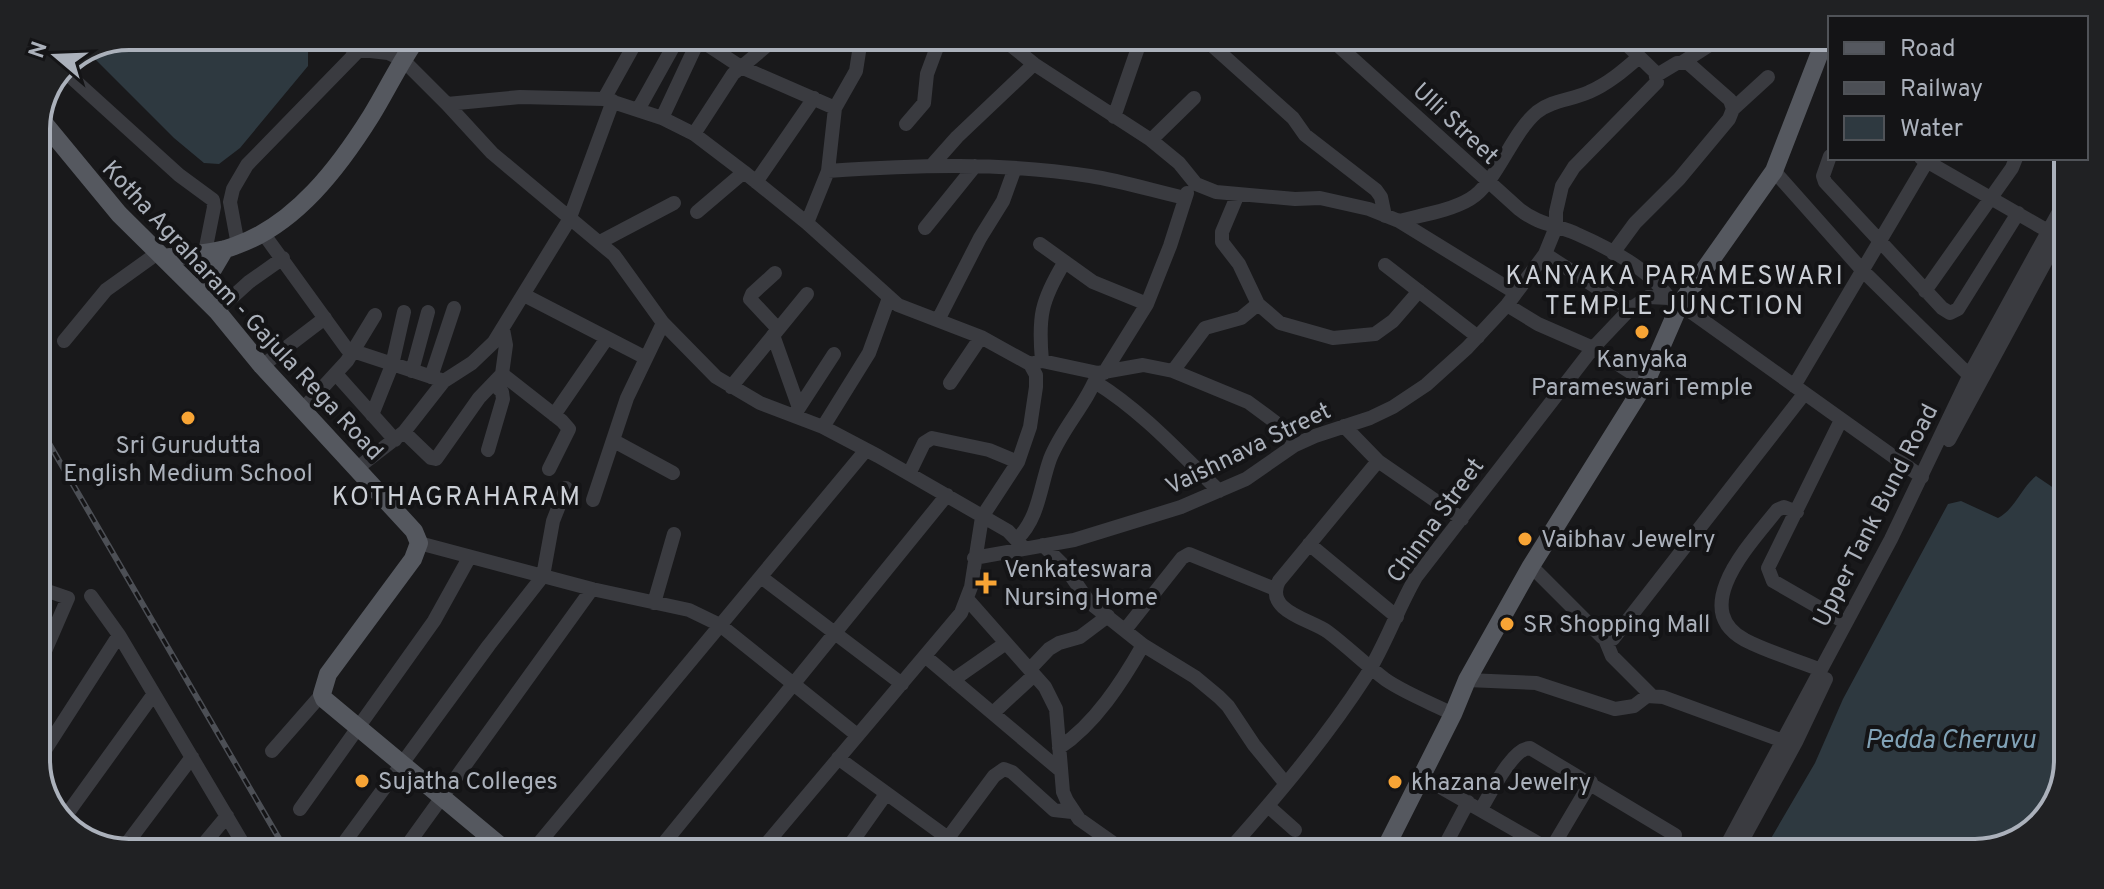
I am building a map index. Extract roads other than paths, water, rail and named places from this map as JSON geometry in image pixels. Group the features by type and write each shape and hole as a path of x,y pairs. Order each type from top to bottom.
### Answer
{"main road":[{"path":"162,255 231,247 263,233 290,214 343,157 371,117 410,50"},
{"path":"1390,839 1467,680 1531,566 1646,382 1674,301 1774,171 1821,50"},
{"name":"Kotha Agraharam - Gajula Rega Road","path":"50,130 119,214 217,311 262,366 414,531 419,543"},
{"path":"199,293 231,247"},
{"path":"419,543 413,559 328,674 322,694 358,729 492,839"}],"street":[{"path":"231,247 230,202 233,189 247,165 359,50"},
{"path":"385,50 403,60 492,153 569,220 600,242 625,268 663,323 701,364 731,387 760,403 797,412 947,495 1021,543 1034,515 1054,448 1147,304 1158,281 1191,180"},
{"path":"263,233 342,345 353,353 437,379 482,354 503,329 569,220 609,100 632,50"},
{"path":"639,108 671,50"},
{"path":"662,118 693,50"},
{"path":"715,50 741,67 835,108"},
{"path":"694,134 723,85 753,50"},
{"path":"807,223 828,171 835,108 856,71 859,50"},
{"path":"906,124 926,96 927,74 936,50"},
{"path":"1016,50 1151,140 1179,163 1191,180 1205,188 1238,194 1334,200 1392,218 1512,299 1538,324 1593,348 1646,382"},
{"path":"1114,117 1137,50"},
{"path":"1217,50 1293,118 1305,135 1379,193 1392,218"},
{"name":"Ulli Street","path":"1343,50 1486,182 1531,219 1575,232 1658,282 1674,301 1922,477"},
{"path":"1632,50 1657,75 1702,50"},
{"path":"1392,218 1466,201 1479,192 1515,138 1540,110 1587,93 1619,75 1639,57"},
{"path":"1683,62 1692,65 1730,100 1733,109"},
{"path":"933,164 1034,64"},
{"name":"Vaishnava Street","path":"974,558 1021,543 1043,545 1074,540 1181,507 1246,479 1295,445 1370,418 1415,392 1478,337 1512,299 1545,254 1556,227 1562,186 1574,167 1655,86 1657,75"},
{"path":"1613,253 1635,223 1679,179 1729,119 1733,109 1768,77"},
{"path":"92,96 179,175 213,200 205,252"},
{"path":"447,104 520,97 609,100 639,108 694,134 807,223 889,298 910,310 1036,362 1099,376 1143,365 1173,371 1248,402 1275,422 1295,445"},
{"path":"756,182 814,98"},
{"path":"1151,140 1194,98"},
{"path":"1829,160 1823,179 1947,312 1954,312 2018,213"},
{"path":"1605,639 1617,636 1799,390 1925,160"},
{"path":"1928,160 2048,231"},
{"path":"1925,291 2015,160"},
{"path":"828,171 933,164 1015,168 1094,176 1185,198"},
{"path":"925,228 975,166"},
{"path":"938,320 980,238 1003,201 1015,168"},
{"path":"1774,171 1863,271 1969,375"},
{"path":"697,212 744,172"},
{"path":"1238,194 1222,232 1222,242 1239,264 1258,304 1280,323 1318,336 1375,334 1386,328 1419,291"},
{"path":"600,242 674,203"},
{"name":"Upper Tank Bund Road","path":"1730,839 1922,477 1969,375 2054,220"},
{"path":"1040,244 1106,289 1147,304"},
{"name":"Upper Tank Bund Road","path":"1743,839 1796,742 1874,582 2054,246"},
{"path":"1545,254 1630,309"},
{"path":"64,341 106,290 162,255"},
{"path":"217,311 249,282 283,258"},
{"path":"770,839 952,627 968,600 982,517 1018,462 1030,427 1042,305 1064,263"},
{"path":"1385,265 1478,337"},
{"path":"775,273 750,299 776,332 797,412"},
{"path":"731,387 807,294"},
{"path":"524,295 646,358"},
{"name":"Chinna Street","path":"1239,839 1305,762 1370,668 1390,634 1416,577 1593,348 1630,309 1648,297 1674,301"},
{"path":"823,427 869,353 889,298"},
{"path":"1173,371 1205,328 1241,318 1258,304"},
{"path":"356,469 399,436 437,379 454,308"},
{"path":"372,415 392,365 404,312"},
{"path":"412,371 428,312"},
{"path":"302,410 353,353 375,315"},
{"path":"262,366 325,318"},
{"path":"593,500 627,398 663,323"},
{"path":"488,450 503,399 498,379 506,345 503,329"},
{"path":"950,383 981,337"},
{"path":"554,415 607,338"},
{"path":"797,412 834,354"},
{"path":"336,374 372,415 436,459 479,398 498,379"},
{"path":"1099,376 1115,395 1219,491"},
{"path":"498,379 554,415 569,429 549,469"},
{"path":"1841,420 1770,561 1770,578 1846,623"},
{"path":"1344,426 1378,461 1462,519"},
{"path":"909,474 924,443 932,438 989,450 1018,462"},
{"path":"614,441 673,473"},
{"path":"542,839 866,450"},
{"path":"1378,461 1275,589 1276,597 1292,614 1328,632 1370,668 1408,692 1453,714"},
{"path":"347,839 543,576 553,521 566,488"},
{"path":"667,839 947,495"},
{"path":"1797,512 1784,507 1777,510 1735,565 1724,586 1722,609 1733,632 1821,670"},
{"path":"654,603 674,534"},
{"path":"419,543 592,589 689,610 720,625 857,735"},
{"path":"1309,544 1397,617"},
{"path":"1043,545 1065,567 1081,594 1143,645 1219,697 1286,784"},
{"path":"1125,630 1182,558 1189,554 1275,589"},
{"path":"300,809 434,621 469,558"},
{"path":"1531,566 1605,639 1612,656 1651,695 1783,741"},
{"path":"761,577 902,684"},
{"path":"412,839 592,589"},
{"path":"50,591 68,598 50,640"},
{"path":"91,596 119,635 240,839"},
{"path":"968,600 1053,699 1063,792 1072,812 1108,839"},
{"path":"993,713 1049,649 1080,637 1108,616"},
{"path":"50,742 119,635"},
{"path":"953,680 1006,643"},
{"path":"1059,748 1083,729 1127,672 1143,645"},
{"path":"926,657 1061,771"},
{"path":"1467,680 1536,683 1615,709 1634,706 1651,695"},
{"path":"272,751 322,694"},
{"path":"69,811 153,695"},
{"path":"1450,839 1516,753 1525,747 1536,750 1591,782 1675,835"},
{"path":"130,839 192,757"},
{"path":"838,758 948,838 994,776 1004,769 1012,772 1054,810 1072,812"},
{"path":"1421,776 1530,839"},
{"path":"1557,839 1591,782"},
{"path":"854,839 886,794"},
{"path":"1268,806 1295,830"},
{"path":"208,839 227,816"}],"water":[{"path":"129,50 308,50 308,66 240,148 219,164 204,163 174,138 96,58"},
{"name":"Pedda Cheruvu","path":"2036,476 2054,488 2054,760 2048,790 2038,808 2019,826 1985,838 1771,839 1815,763 1843,699 1948,504 1961,501 1998,518"}],"railway":[{"path":"50,445 279,839"}],"place":[{"name":"Kanyaka Parameswari Temple","path":"1642,332"},
{"name":"Sri Gurudutta English Medium School","path":"188,418"},
{"name":"Vaibhav Jewelry","path":"1525,539"},
{"name":"Venkateswara Nursing Home","path":"986,583"},
{"name":"SR Shopping Mall","path":"1507,624"},
{"name":"Sujatha Colleges","path":"362,781"},
{"name":"khazana Jewelry","path":"1395,782"}],"district":[{"name":"KANYAKA PARAMESWARI TEMPLE JUNCTION","path":"1675,290"},
{"name":"KOTHAGRAHARAM","path":"457,496"}]}
